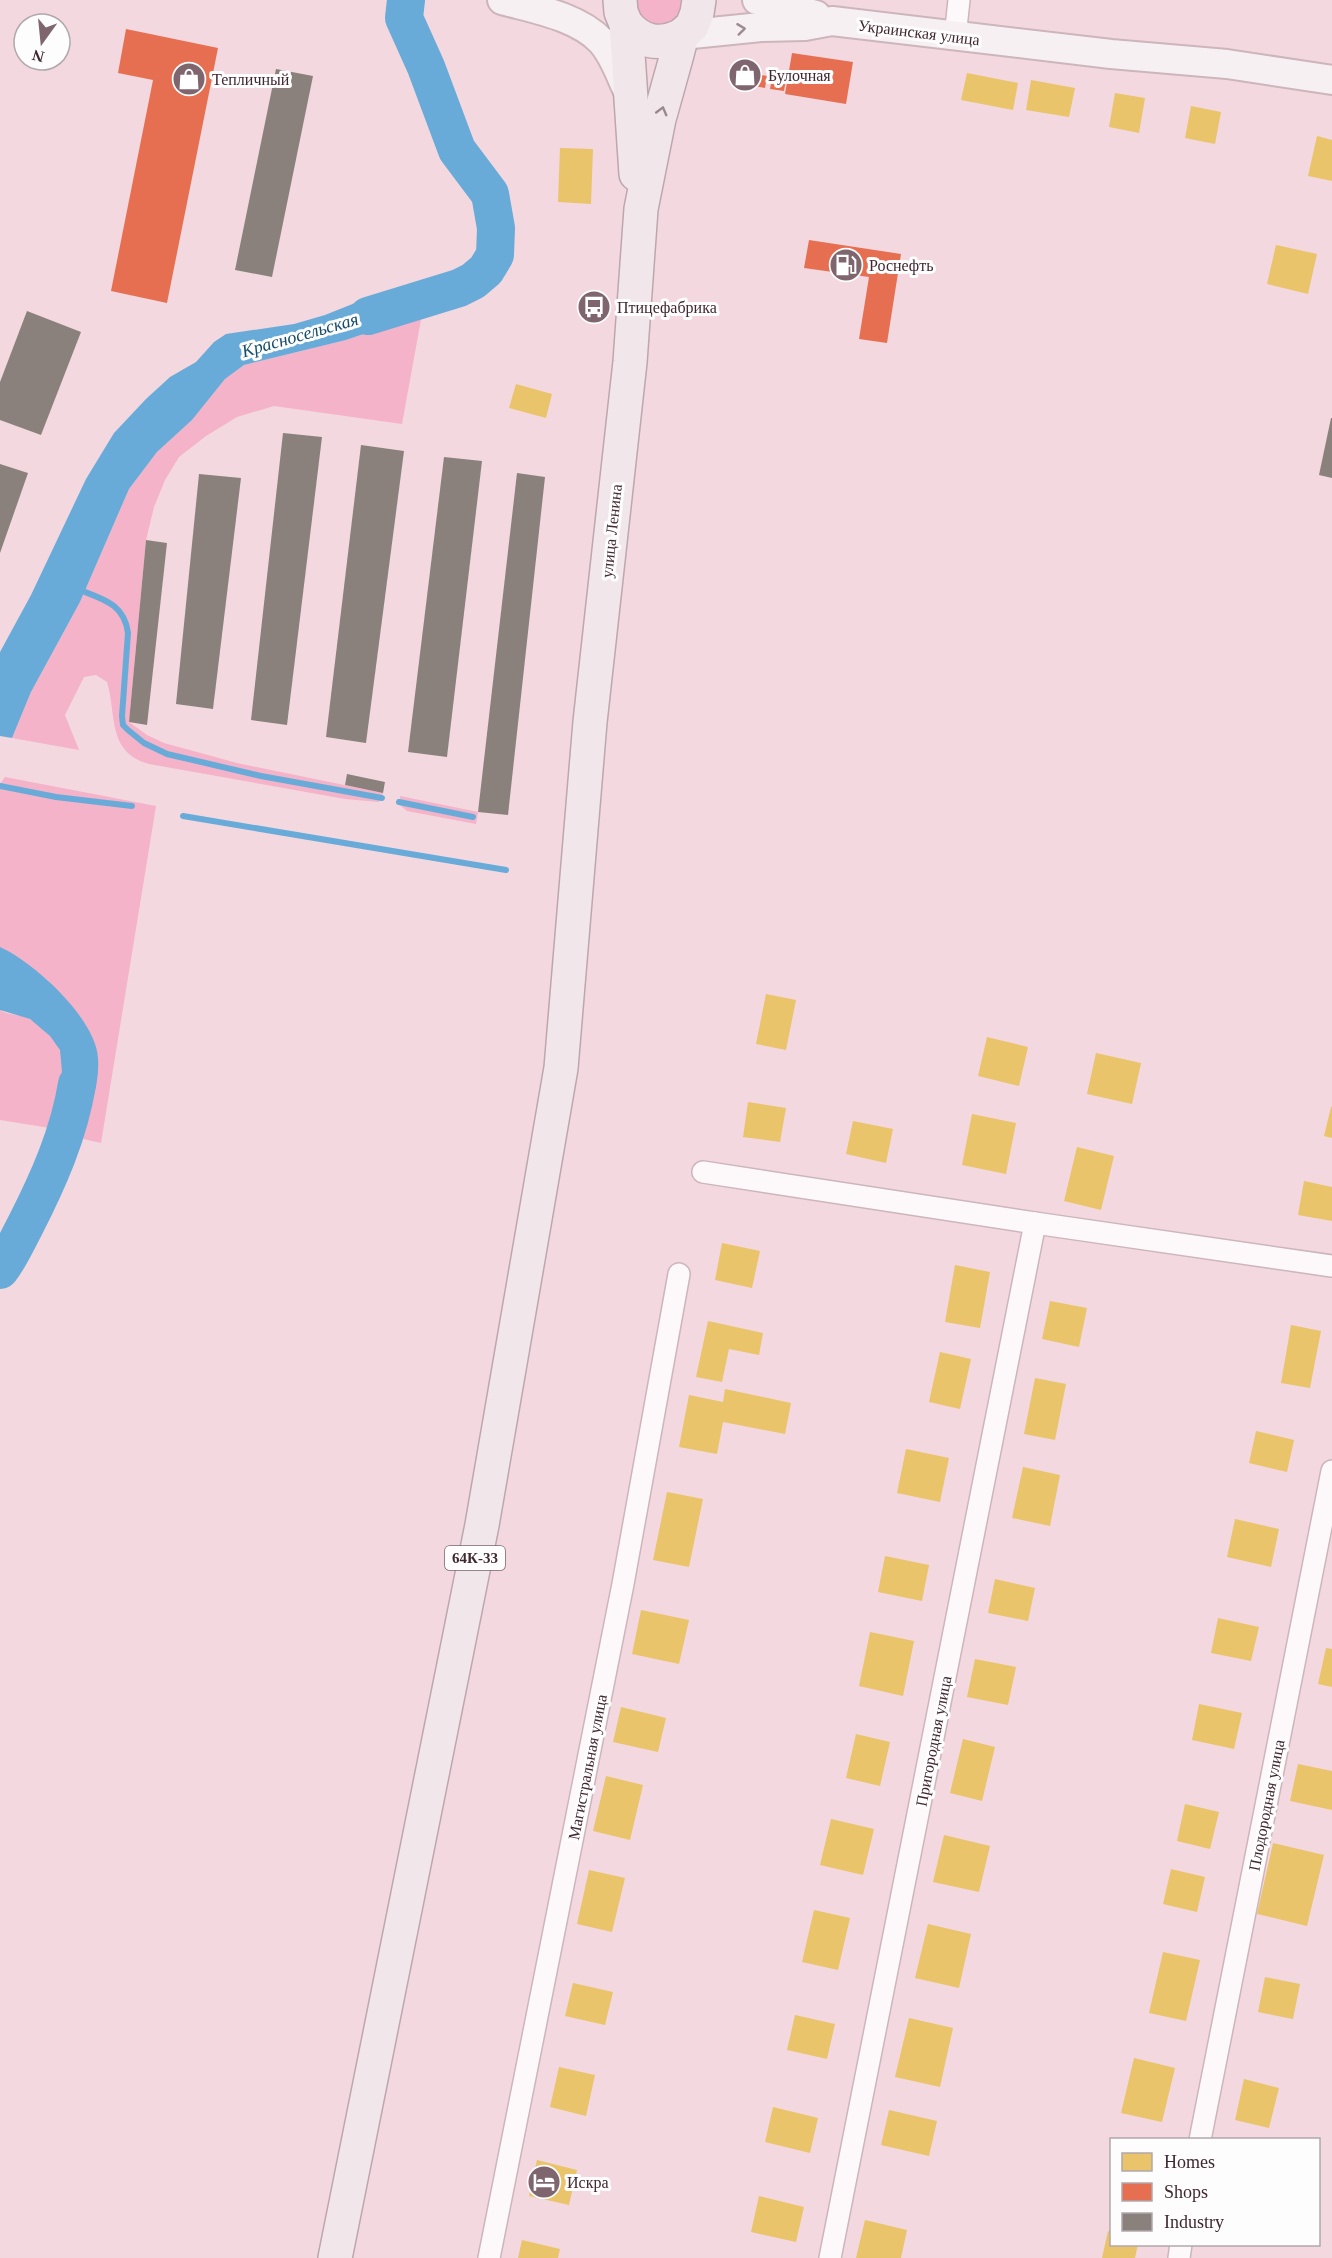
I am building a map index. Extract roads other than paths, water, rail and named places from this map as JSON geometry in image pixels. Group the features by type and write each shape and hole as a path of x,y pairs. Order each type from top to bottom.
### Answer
{"main road":[{"name":"улица Ленина","path":"335,2258 482,1525 561,1068 590,722 630,362 641,209 659,119 682,35 692,26 698,13 699,0"},
{"name":"улица Ленина","path":"623,12 641,209"},
{"name":"Украинская улица","path":"623,12 634,33 645,40 670,41 682,35"}],"street":[{"path":"502,0 560,17 601,40 611,55 631,97"},
{"name":"Украинская улица","path":"515,0 623,12"},
{"path":"757,0 832,21"},
{"path":"955,37 959,0"},
{"name":"Украинская улица","path":"682,35 761,27 805,26 832,21 1111,54 1227,64 1332,80"},
{"path":"703,1172 1332,1266"},
{"name":"Пригородная улица","path":"830,2258 1035,1223"},
{"name":"Магистральная улица","path":"489,2258 623,1584 680,1274"},
{"name":"Плодородная улица","path":"1200,2138 1332,1471"}],"water":[{"path":"410,285 422,314 346,340 244,365 225,379 192,420 157,452 129,489 80,602 31,692 12,738 0,736 0,652 31,595 86,479 114,433 170,377 196,362 214,342 226,334 294,324"},
{"path":"0,947 29,965 61,994 87,1026 95,1043 98,1058 96,1089 79,1138 50,1128 62,1072 60,1050 50,1036 30,1019 0,1010"}],"waterway":[{"name":"Красносельская","path":"368,316 459,288 473,281 486,270 495,255 496,228 490,194 457,150 426,67 404,18 406,0"},
{"path":"77,589 110,604 117,609 126,623 128,633 123,725 144,743 167,754 261,776 382,798"},
{"path":"0,786 56,797 132,806"},
{"path":"399,802 473,817"},
{"path":"183,816 506,870"},
{"name":"Красносельская","path":"0,1270 34,1209 49,1174 69,1121 77,1084"}],"place":[{"name":"Булочная","path":"745,75"},
{"name":"Тепличный","path":"189,79"},
{"name":"Роснефть","path":"846,265"},
{"name":"Птицефабрика","path":"594,307"},
{"name":"Искра","path":"544,2182"}]}
